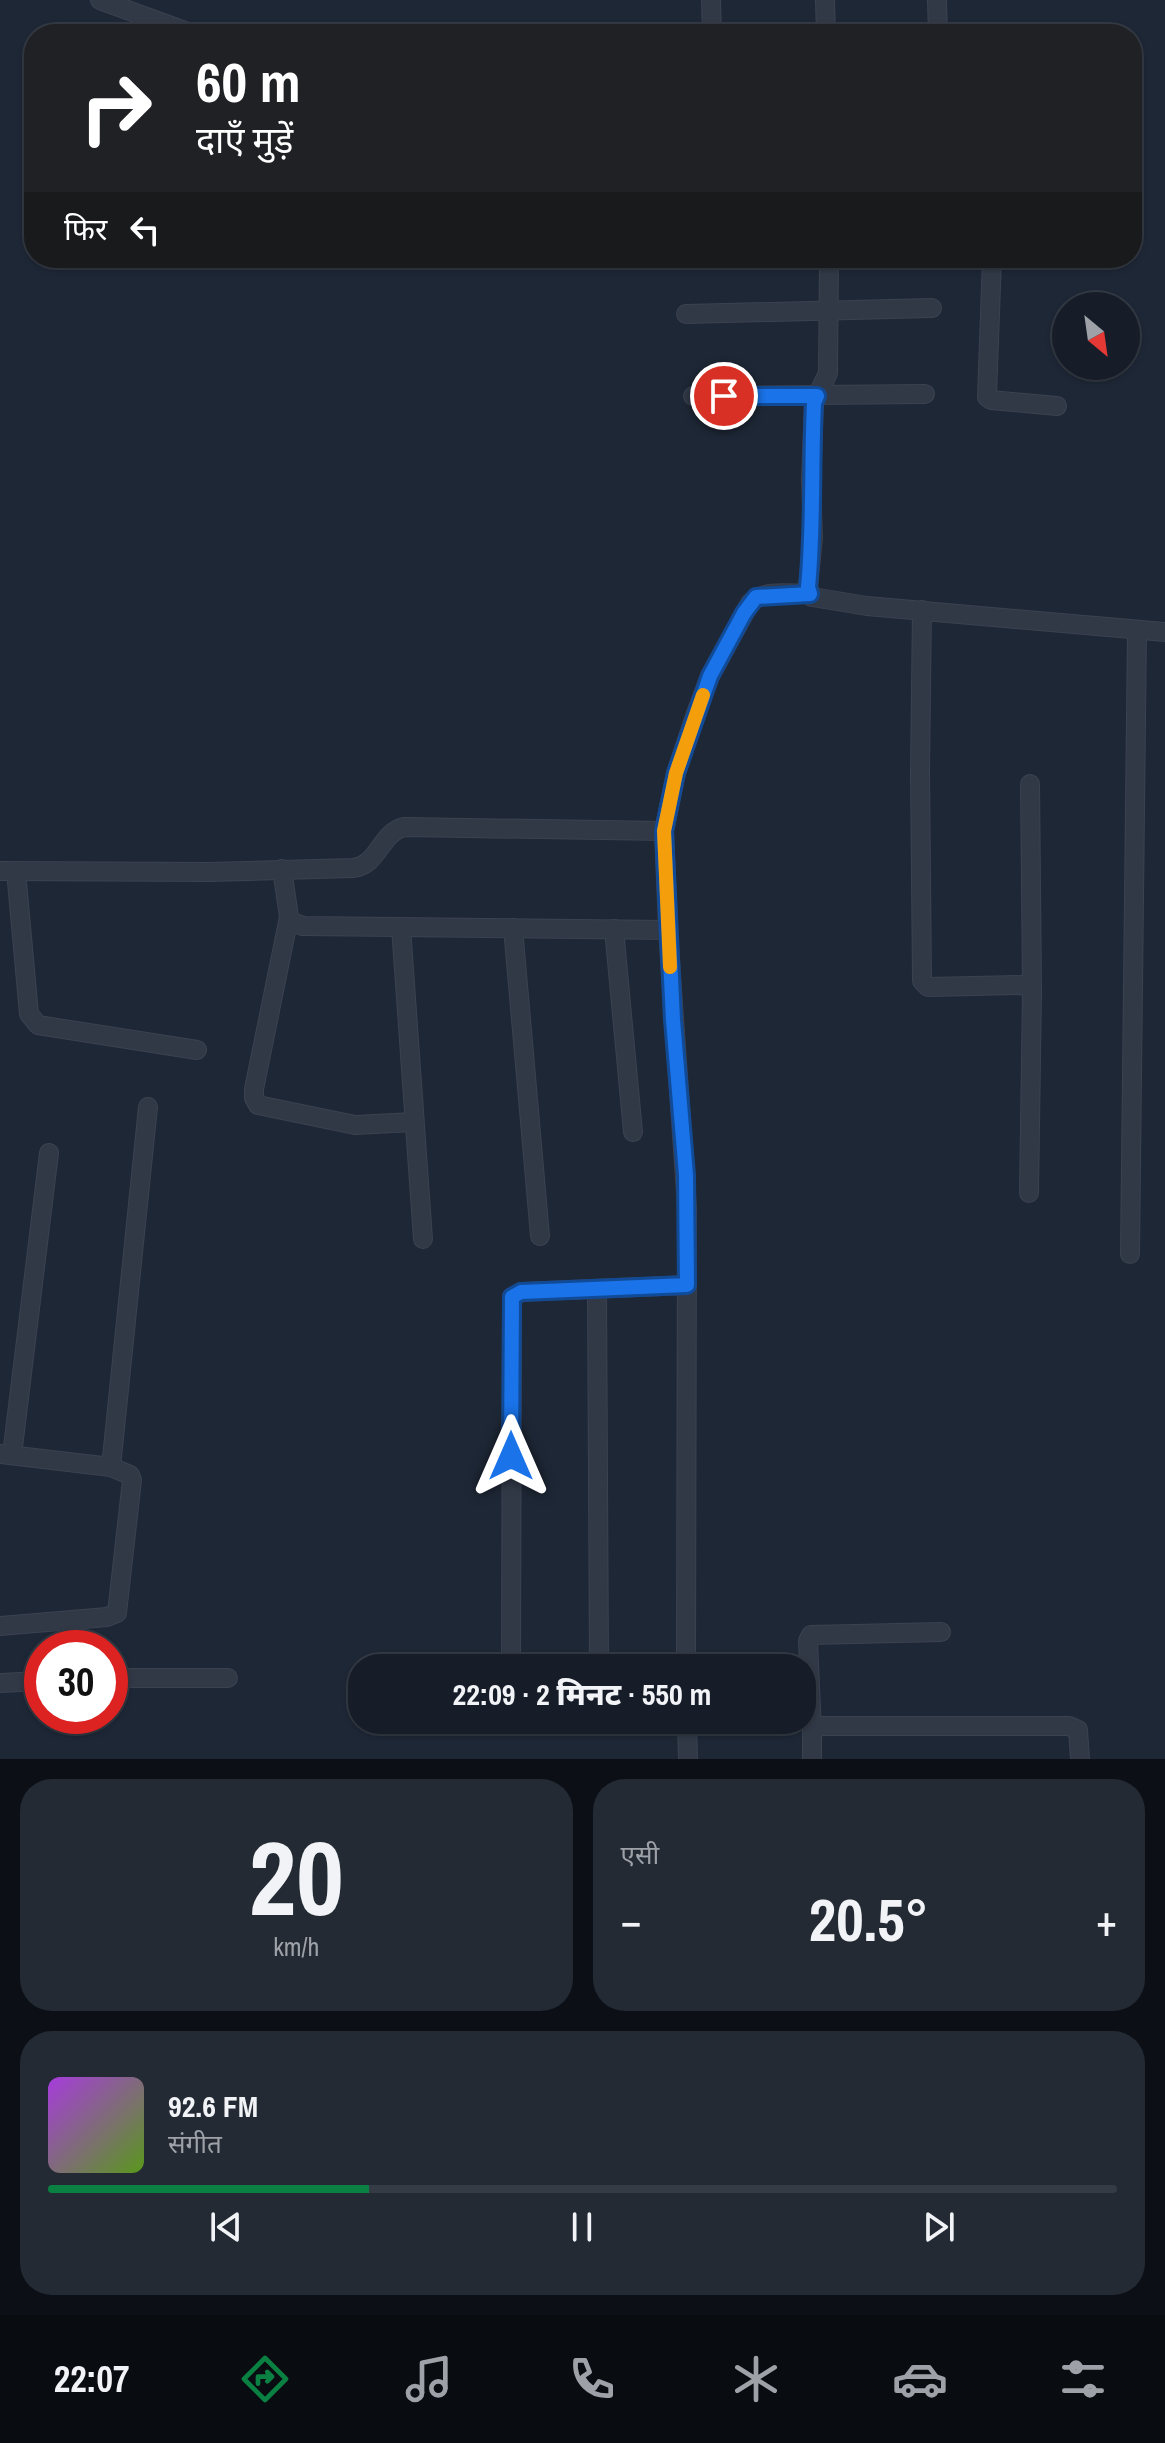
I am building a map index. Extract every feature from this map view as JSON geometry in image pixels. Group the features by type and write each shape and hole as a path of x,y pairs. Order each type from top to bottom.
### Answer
{"street":[{"path":"100,0 124,4 170,24"},
{"path":"711,0 712,24"},
{"path":"825,0 826,24"},
{"path":"937,0 938,24"},
{"path":"829,268 828,373 814,403 810,594 817,600 826,601 1165,632"},
{"path":"992,268 987,397 991,400 1057,406"},
{"path":"686,314 932,308"},
{"path":"693,396 925,394"},
{"path":"686,1654 686,1175 664,831 673,785 696,713 710,676 750,603 764,595 810,594"},
{"path":"922,610 922,981 928,987 1023,985 1032,990"},
{"path":"1130,1254 1137,630"},
{"path":"1029,1193 1032,990 1030,784"},
{"path":"197,1050 38,1025 32,1020 8,871 209,872 362,867 369,863 395,829 404,827 664,831"},
{"path":"282,869 289,917 254,1098 258,1105 355,1125 414,1122"},
{"path":"289,917 292,922 303,926 668,930"},
{"path":"401,927 423,1239"},
{"path":"513,928 540,1236"},
{"path":"614,929 633,1132"},
{"path":"111,1467 148,1107"},
{"path":"0,1626 107,1617 117,1613 132,1480 130,1475 111,1467 6,1455 49,1153"},
{"path":"511,1654 512,1297 521,1292 687,1285"},
{"path":"597,1289 599,1654"},
{"path":"809,1654 811,1635 941,1632"},
{"path":"128,1678 228,1678"},
{"path":"0,1683 24,1682"},
{"path":"816,1728 1069,1726 1078,1730 1080,1759"},
{"path":"687,1734 688,1759"},
{"path":"812,1734 812,1759"}],"slow traffic":[{"path":"670,967 664,831 666,810 703,695"}],"route":[{"path":"511,1456 511,1305 516,1293 687,1285 686,1175 668,930 666,810 710,676 756,597 810,594 813,538 811,479 814,403 817,396 724,396"}]}
